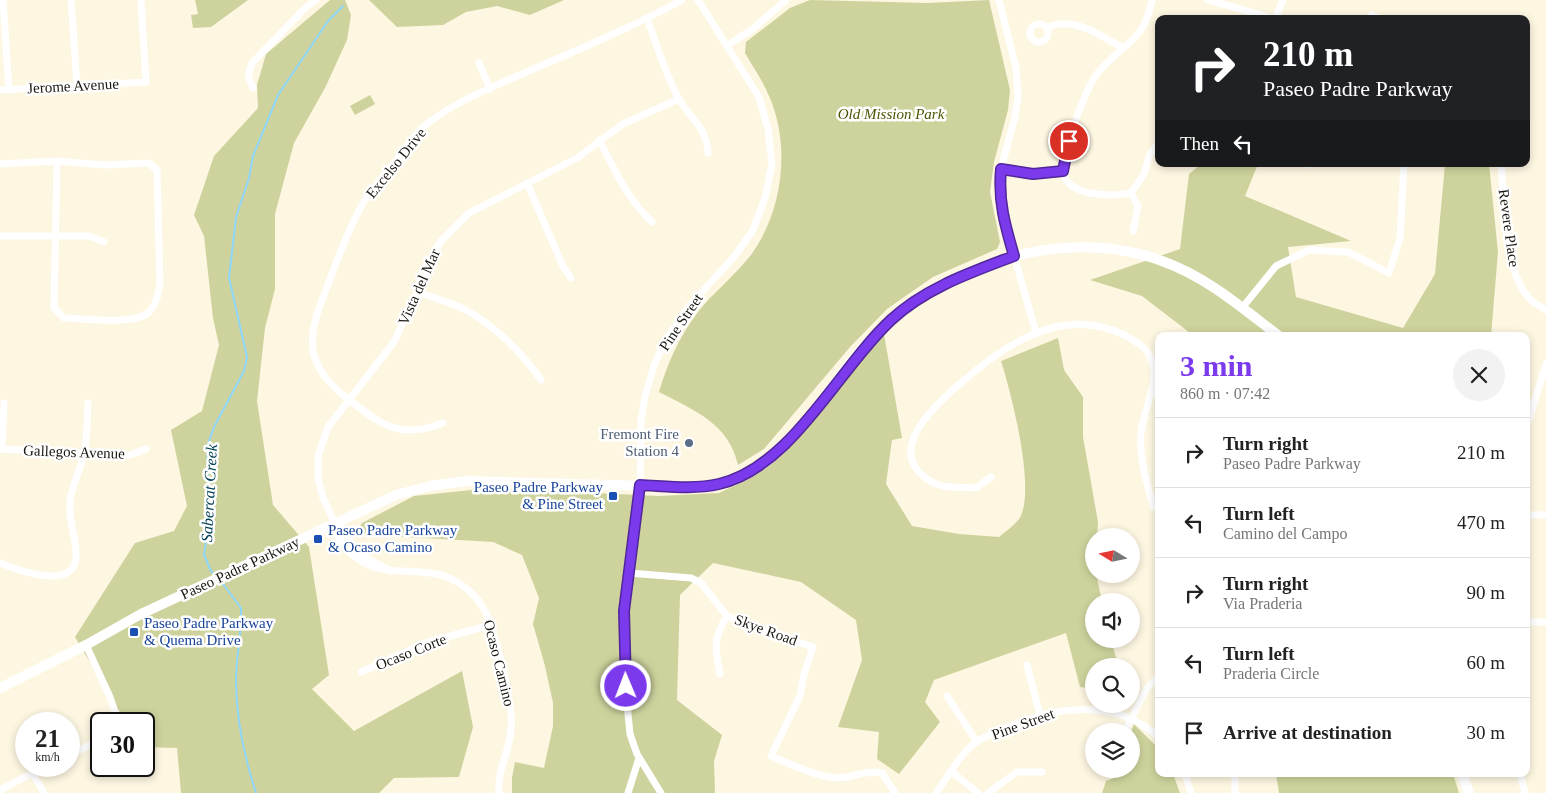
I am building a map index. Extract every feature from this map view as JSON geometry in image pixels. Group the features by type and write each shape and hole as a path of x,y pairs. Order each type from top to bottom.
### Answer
{"main road":[{"name":"Paseo Padre Parkway","path":"0,688 86,645 140,614 396,495 430,486 466,481 687,487 718,484 747,473 772,457 797,431 859,352 892,318 934,290 1014,256 1068,248 1108,249 1161,260 1215,286 1274,332"},
{"path":"1463,777 1469,793"}],"street":[{"path":"3,0 9,90"},
{"path":"71,0 77,85"},
{"name":"Jerome Avenue","path":"0,90 146,82 141,0"},
{"path":"253,88 248,76 252,62 306,7 316,0"},
{"name":"Excelso Drive","path":"443,423 425,430 404,431 380,424 330,386 315,363 312,344 313,327 341,249 365,200 420,130 453,106 647,19 682,0"},
{"name":"Pine Street","path":"661,793 639,758 630,734 627,704 624,611 640,485 641,421 645,396 655,363 666,338 688,307 734,257 748,236 765,198 772,164 768,129 759,97 728,44 698,0"},
{"path":"728,44 754,28 786,0"},
{"path":"999,0 1016,68 1018,95 1015,117 1001,169 998,191 1005,224 1036,333"},
{"path":"1152,0 1147,18 1138,34 1096,75 1078,114 1065,154 1063,171 1071,185 1083,192 1118,195 1131,192 1144,174 1150,154 1155,148"},
{"path":"1208,0 1261,15"},
{"path":"1277,15 1283,0"},
{"path":"647,19 679,99 701,127 707,140 708,153"},
{"path":"1046,28 1057,23 1091,30 1123,48"},
{"path":"479,63 490,89"},
{"name":"Vista del Mar","path":"335,524 323,498 318,478 318,456 328,427 394,342 440,242 469,213 577,158 623,124 679,99"},
{"path":"599,140 622,187 639,210 652,222"},
{"path":"0,164 57,161 105,165 148,163 157,170 160,283 157,300 148,313 133,320 64,318 54,308 57,161"},
{"path":"1242,308 1276,266 1309,250 1348,252 1389,273 1400,238 1404,167"},
{"name":"Revere Place","path":"1501,167 1511,261 1517,279 1530,299 1546,310"},
{"path":"1001,169 1033,174 1063,171"},
{"path":"527,183 563,266 571,278"},
{"path":"1131,192 1138,206 1134,231"},
{"path":"0,236 89,236 104,242"},
{"path":"416,292 464,309 492,328 527,360 541,380"},
{"path":"991,477 976,488 934,483 916,466 912,443 915,432 921,422 943,398 986,361 1014,342 1036,333 1066,326 1087,325 1113,330 1128,338 1147,350 1155,367 1155,394 1141,431 1141,461 1155,503"},
{"path":"1530,416 1546,364"},
{"path":"1,449 4,403"},
{"path":"0,563 31,574 60,576 69,573 74,567 77,556 70,502 85,452 88,403"},
{"name":"Gallegos Avenue","path":"1,449 130,455 146,449"},
{"path":"1530,515 1546,515"},
{"name":"Ocaso Camino","path":"335,524 339,541 357,559 373,568 391,571 425,572 455,581 475,596 491,625 512,714 512,731 498,778 499,793"},
{"name":"Skye Road","path":"629,573 692,578 701,583 727,616 749,626 813,646 804,674 800,696 771,756 830,778 850,776 870,770 882,773 895,793"},
{"path":"720,674 715,650 717,631 727,616"},
{"path":"1530,622 1546,622"},
{"name":"Ocaso Corte","path":"362,672 428,642 491,625"},
{"path":"86,645 115,712"},
{"path":"1027,665 1040,715"},
{"path":"1129,723 1147,688 1155,680"},
{"path":"947,696 977,742"},
{"name":"Pine Street","path":"936,793 966,752 977,742 1009,726 1040,715 1079,708 1131,719 1155,734"},
{"path":"628,793 639,758"},
{"path":"952,772 978,793"},
{"path":"988,793 1017,772 1042,772"},
{"path":"0,790 24,777"},
{"path":"34,777 43,791"},
{"path":"1186,777 1191,793"},
{"path":"1234,777 1235,793"},
{"path":"1521,777 1525,793"}],"green space":[{"path":"195,0 248,0 211,27 193,28 191,15 198,14"},
{"path":"330,0 345,0 351,15 347,40 325,88 294,143 275,214 275,289 265,328 257,401 273,505 309,547 329,675 312,689 354,731 462,671 473,727 459,777 394,778 379,793 181,793 177,748 155,747 155,712 120,712 75,637 135,543 174,531 187,506 171,430 202,411 219,345 213,318 204,236 194,215 214,156 258,108 257,85 266,54"},
{"path":"369,0 564,0 530,15 497,6 466,12 443,25 397,27"},
{"name":"Old Mission Park","path":"810,0 928,3 989,0 1010,90 1008,110 994,162 990,192 1000,242 997,249 933,277 887,309 850,347 764,449 738,465 727,438 718,428 697,412 659,392 678,343 685,331 700,309 751,255 762,238 777,198 781,156 780,135 776,115 769,96 745,53 746,42 790,8"},
{"path":"370,95 375,104 355,115 350,106"},
{"path":"1197,167 1257,167 1245,196 1351,241 1288,247 1296,297 1403,328 1435,274 1445,167 1489,167 1498,252 1491,332 1189,332 1142,296 1090,280 1180,249 1189,174"},
{"path":"884,334 902,438 892,440 886,484 912,526 959,534 999,537 1019,519 1024,506 1025,487 1024,465 1016,417 1001,361 1058,338 1064,370 1083,397 1083,437 1098,522 1098,528 1085,528 1085,583 1098,583 1100,593 1085,593 1085,648 1113,648 1116,658 1085,658 1085,688 1080,687 1066,633 934,680 925,702 940,722 899,774 877,759 879,732 838,727 862,660 856,620 801,582 713,563 680,595 677,700 722,735 714,761 715,793 512,793 515,762 544,768 553,726 553,703 533,624 539,598 522,555 493,542 355,534 362,523 414,496 491,488 659,496 719,493 751,478 775,461 791,445"},
{"path":"1140,730 1155,745 1155,777 1174,777 1180,793 1102,793 1106,781 1114,778 1140,778"},
{"path":"1276,777 1454,777 1459,793 1279,793"}],"waterway":[{"name":"Sabercat Creek","path":"215,575 211,571 204,555 211,510 207,467 208,444 214,427 244,371 247,357 229,278 236,217 249,178 253,156 278,95 328,21 343,6"},
{"name":"Sabercat Creek","path":"220,580 241,608 236,695 242,738 256,793"}],"place":[{"name":"Fremont Fire Station 4","path":"689,443"},
{"name":"Paseo Padre Parkway & Pine Street","path":"613,496"},
{"name":"Paseo Padre Parkway & Ocaso Camino","path":"318,539"},
{"name":"Paseo Padre Parkway & Quema Drive","path":"134,632"}],"route":[{"path":"626,686 624,611 640,485 687,487 718,484 747,473 772,457 797,431 859,352 892,318 934,290 970,273 1014,256 998,191 1001,169 1033,174 1063,171 1069,141"}]}
